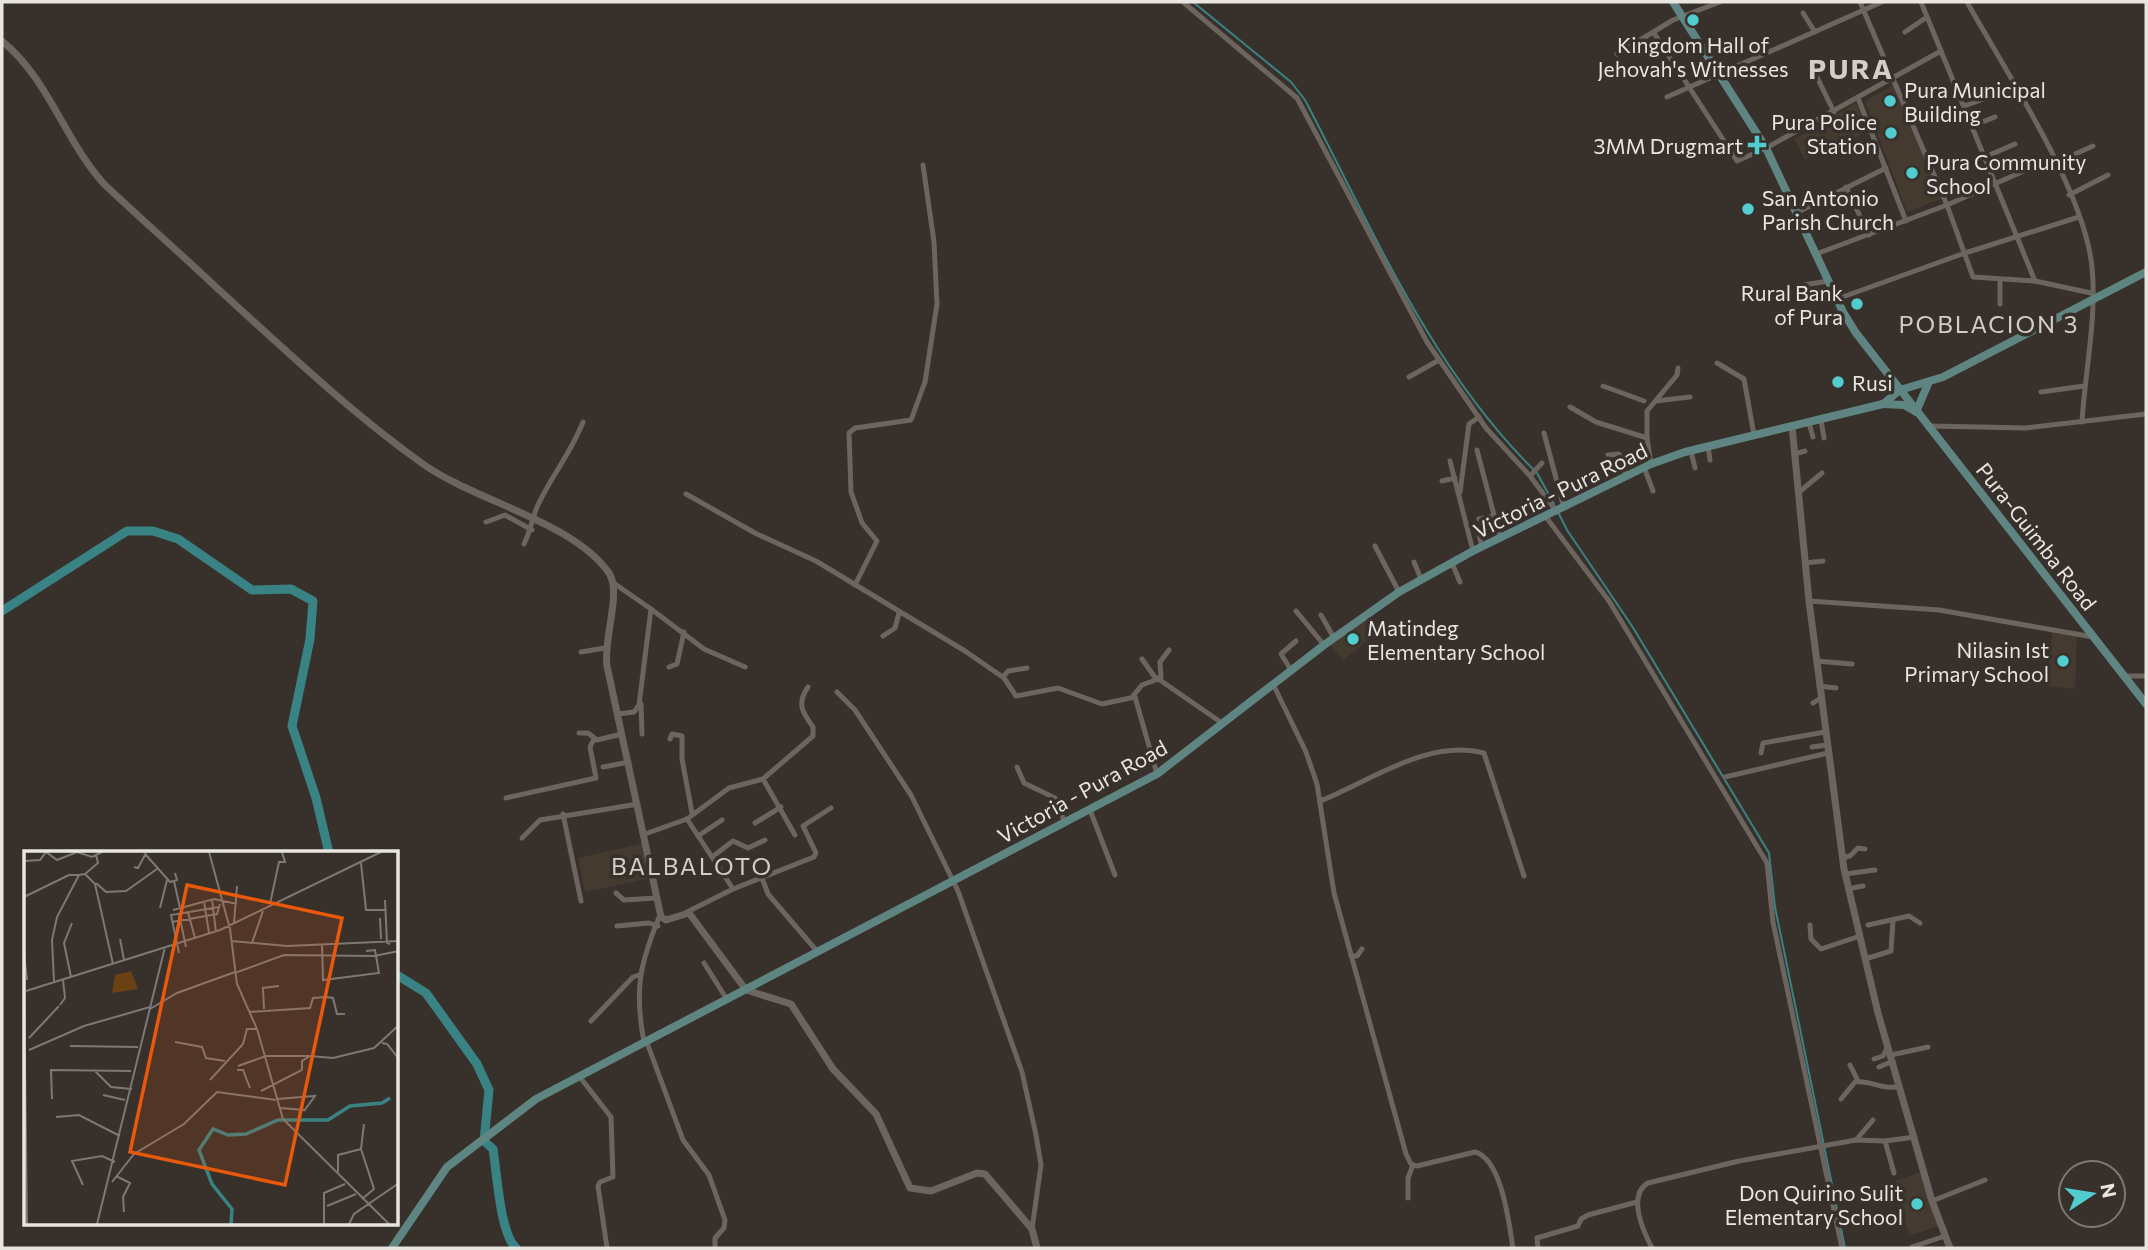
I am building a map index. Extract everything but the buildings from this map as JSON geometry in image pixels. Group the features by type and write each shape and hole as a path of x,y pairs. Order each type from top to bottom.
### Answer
{"main road":[{"name":"Pura-Guimba Road","path":"1673,2 1766,149 1837,299 1873,357 2146,704"},
{"path":"1900,390 1928,384 2091,297 2146,272"},
{"path":"1882,404 1904,405 1916,412 1928,384"},
{"name":"Victoria - Pura Road","path":"392,1248 440,1174 493,1129 536,1098 1157,774 1324,645 1421,579 1648,466 1708,446 1882,404 1900,390"}],"street":[{"path":"1183,2 1288,89 1301,104 1404,301 1439,360 1479,418 1560,510"},
{"path":"1617,54 1682,18 1720,2"},
{"path":"1860,2 1895,78 1975,279 2035,281 2091,297"},
{"path":"1667,97 1882,2"},
{"path":"1921,2 2035,281"},
{"path":"1967,2 2054,160 2079,217 2091,260 2082,422"},
{"path":"1803,13 1815,32"},
{"path":"1905,33 1927,17"},
{"path":"1654,33 1735,160 1766,149 1941,51"},
{"path":"2,41 36,81 90,168 104,184 306,372 429,468 471,493 535,520 592,555 615,584 704,649 745,667"},
{"path":"1815,74 1833,112"},
{"path":"1964,106 2015,88"},
{"path":"1858,98 1906,220"},
{"path":"1972,126 1995,117"},
{"path":"1985,157 2015,145"},
{"path":"1816,254 2093,146"},
{"path":"855,585 877,540 862,523 851,492 849,433 855,428 912,419 925,382 937,304 934,242 923,165"},
{"path":"1798,212 1886,168"},
{"path":"2069,195 2108,175"},
{"path":"1846,187 1868,235"},
{"path":"1837,299 1965,253 2079,217"},
{"path":"2000,280 2000,304"},
{"path":"1804,285 1815,286 1828,281"},
{"path":"1409,377 1439,360"},
{"path":"1717,363 1744,379 1754,435"},
{"path":"1647,411 1677,375 1678,368"},
{"path":"1603,386 1643,398 1647,411 1648,466 1653,491"},
{"path":"2041,392 2084,386"},
{"path":"1657,401 1690,397"},
{"path":"1570,407 1596,422 1647,438"},
{"path":"1927,426 2026,428 2146,414"},
{"path":"1460,498 1469,424 1479,418"},
{"path":"1821,420 1825,438"},
{"path":"524,544 532,530 537,508 574,445 583,422"},
{"path":"1809,422 1813,437"},
{"path":"1792,426 1819,686 1817,701 1825,732 1845,874 1888,1046 1932,1200 1950,1248"},
{"path":"1544,433 1560,510"},
{"path":"1708,446 1710,460"},
{"path":"1477,450 1500,538"},
{"path":"1691,451 1695,468"},
{"path":"1795,454 1805,451"},
{"path":"1608,455 1619,454 1626,477"},
{"path":"1451,461 1473,551"},
{"path":"1530,476 1542,463"},
{"path":"1798,493 1822,473"},
{"path":"1442,481 1455,478"},
{"path":"686,494 755,533 808,557 855,585 1003,677 1016,696 1055,688 1102,704 1133,696 1142,685 1161,676 1160,662 1168,650"},
{"path":"486,522 505,515 532,530"},
{"path":"1479,519 1494,516"},
{"path":"1546,517 1609,601 1765,859 1773,922 1842,1248"},
{"path":"1478,530 1482,547"},
{"path":"1374,546 1399,592"},
{"path":"1805,563 1823,561"},
{"path":"1413,562 1421,579"},
{"path":"1452,563 1460,582"},
{"path":"615,584 606,648 656,898 663,917"},
{"path":"1809,601 1939,610 2015,621 2095,638"},
{"path":"618,715 637,710 651,609"},
{"path":"1296,611 1324,645"},
{"path":"883,636 895,628 899,613"},
{"path":"1321,615 1334,638"},
{"path":"669,667 677,664 684,632"},
{"path":"1291,670 1281,654 1296,641"},
{"path":"581,652 606,648"},
{"path":"1142,659 1158,679 1222,723"},
{"path":"1816,662 1852,663"},
{"path":"1003,677 1009,671 1027,668"},
{"path":"2124,676 2146,676"},
{"path":"1273,684 1306,752 1320,801 1334,893 1406,1154 1413,1166"},
{"path":"1819,686 1836,688"},
{"path":"645,834 687,819 729,788 763,779 813,736 813,727 805,719 801,706 808,687"},
{"path":"640,690 642,734"},
{"path":"838,692 852,706 911,794 954,880 1020,1066 1037,1135 1041,1165 1032,1229 1037,1248"},
{"path":"1133,696 1157,774"},
{"path":"1761,753 1763,743 1825,732"},
{"path":"579,733 588,733 594,738 622,734"},
{"path":"670,739 672,734 682,736 682,759 692,813"},
{"path":"506,798 596,778 590,747 594,738"},
{"path":"1812,747 1827,749"},
{"path":"1725,777 1827,749"},
{"path":"1320,801 1405,761 1453,751 1484,753 1524,876"},
{"path":"603,767 629,762"},
{"path":"1017,767 1024,783 1055,798 1065,823"},
{"path":"763,779 795,835"},
{"path":"522,838 535,823 563,814 638,804"},
{"path":"755,823 781,807"},
{"path":"715,1248 715,1238 724,1228 725,1220 709,1175 683,1140 645,1041 638,1005 639,975 656,926 663,917 687,912 816,856 803,827 831,808"},
{"path":"1090,810 1115,875"},
{"path":"563,814 581,901"},
{"path":"687,819 733,890"},
{"path":"698,836 722,820"},
{"path":"712,857 733,841 748,848 765,840"},
{"path":"1842,858 1850,856 1858,848 1866,849"},
{"path":"1845,874 1875,870"},
{"path":"762,878 774,902 816,950"},
{"path":"1848,889 1863,886"},
{"path":"616,893 624,900 656,898"},
{"path":"687,912 744,988 791,1004 833,1069 876,1114 911,1188 931,1191 977,1173 985,1174 1032,1229"},
{"path":"1868,925 1909,916 1920,923"},
{"path":"1865,959 1891,951 1893,920"},
{"path":"1810,925 1811,939 1821,949 1860,936"},
{"path":"617,926 656,926"},
{"path":"1351,956 1357,956 1362,949"},
{"path":"704,963 726,998"},
{"path":"591,1021 633,977 639,975"},
{"path":"1874,1059 1883,1056 1888,1046"},
{"path":"1878,1067 1892,1058 1928,1047"},
{"path":"1850,1065 1858,1081"},
{"path":"579,1076 611,1120 613,1177 600,1182 598,1186 607,1248"},
{"path":"1841,1099 1851,1084 1858,1081 1870,1081 1885,1089 1900,1086"},
{"path":"1856,1140 1873,1120"},
{"path":"1652,1248 1637,1202 1642,1186 1656,1180 1856,1140 1885,1141 1915,1137"},
{"path":"1885,1141 1894,1172"},
{"path":"1413,1166 1475,1152 1483,1155 1497,1177 1513,1248"},
{"path":"1408,1198 1408,1178 1413,1166"},
{"path":"1932,1200 1985,1181"},
{"path":"1538,1248 1536,1238 1578,1226 1581,1219 1588,1216 1637,1202"},
{"path":"1912,1247 1945,1236"}],"shaded area":[{"path":"1895,84 1942,199 1907,212 1865,101"},
{"path":"1856,103 1868,128 1846,146 1843,142 1805,159 1794,139"},
{"name":"Matindeg Elementary School","path":"1365,618 1377,633 1343,660 1329,644"},
{"name":"Nilasin Ist Primary School","path":"2052,631 2077,635 2075,689 2047,686"},
{"path":"644,843 652,878 585,892 578,858"},
{"name":"Don Quirino Sulit Elementary School","path":"1923,1171 1939,1226 1909,1236 1895,1181"}],"waterway":[{"path":"1193,2 1291,82 1305,100 1405,294 1433,341 1496,429 1533,469"},
{"path":"1537,473 1554,504"},
{"path":"1558,512 1567,530 1632,626 1769,853 1775,907 1845,1248"},
{"path":"2,611 127,531 153,531 178,539 252,590 291,589 313,601 310,639 292,726 316,798 329,851"},
{"path":"399,976 426,993 477,1064 489,1090 484,1141 493,1149 506,1230 516,1248"}],"place":[{"name":"Kingdom Hall of Jehovah's Witnesses","path":"1693,20"},
{"name":"Pura Municipal Building","path":"1890,101"},
{"name":"Pura Police Station","path":"1891,133"},
{"name":"3MM Drugmart","path":"1757,145"},
{"name":"Pura Community School","path":"1912,173"},
{"name":"San Antonio Parish Church","path":"1748,209"},
{"name":"Rural Bank of Pura","path":"1857,304"},
{"name":"Rusi","path":"1838,382"},
{"name":"Matindeg Elementary School","path":"1353,639"},
{"name":"Nilasin Ist Primary School","path":"2063,661"},
{"name":"Don Quirino Sulit Elementary School","path":"1917,1204"}],"district":[{"name":"PURA","path":"1851,68"},
{"name":"POBLACION 3","path":"1989,323"},
{"name":"BALBALOTO","path":"692,865"}]}
